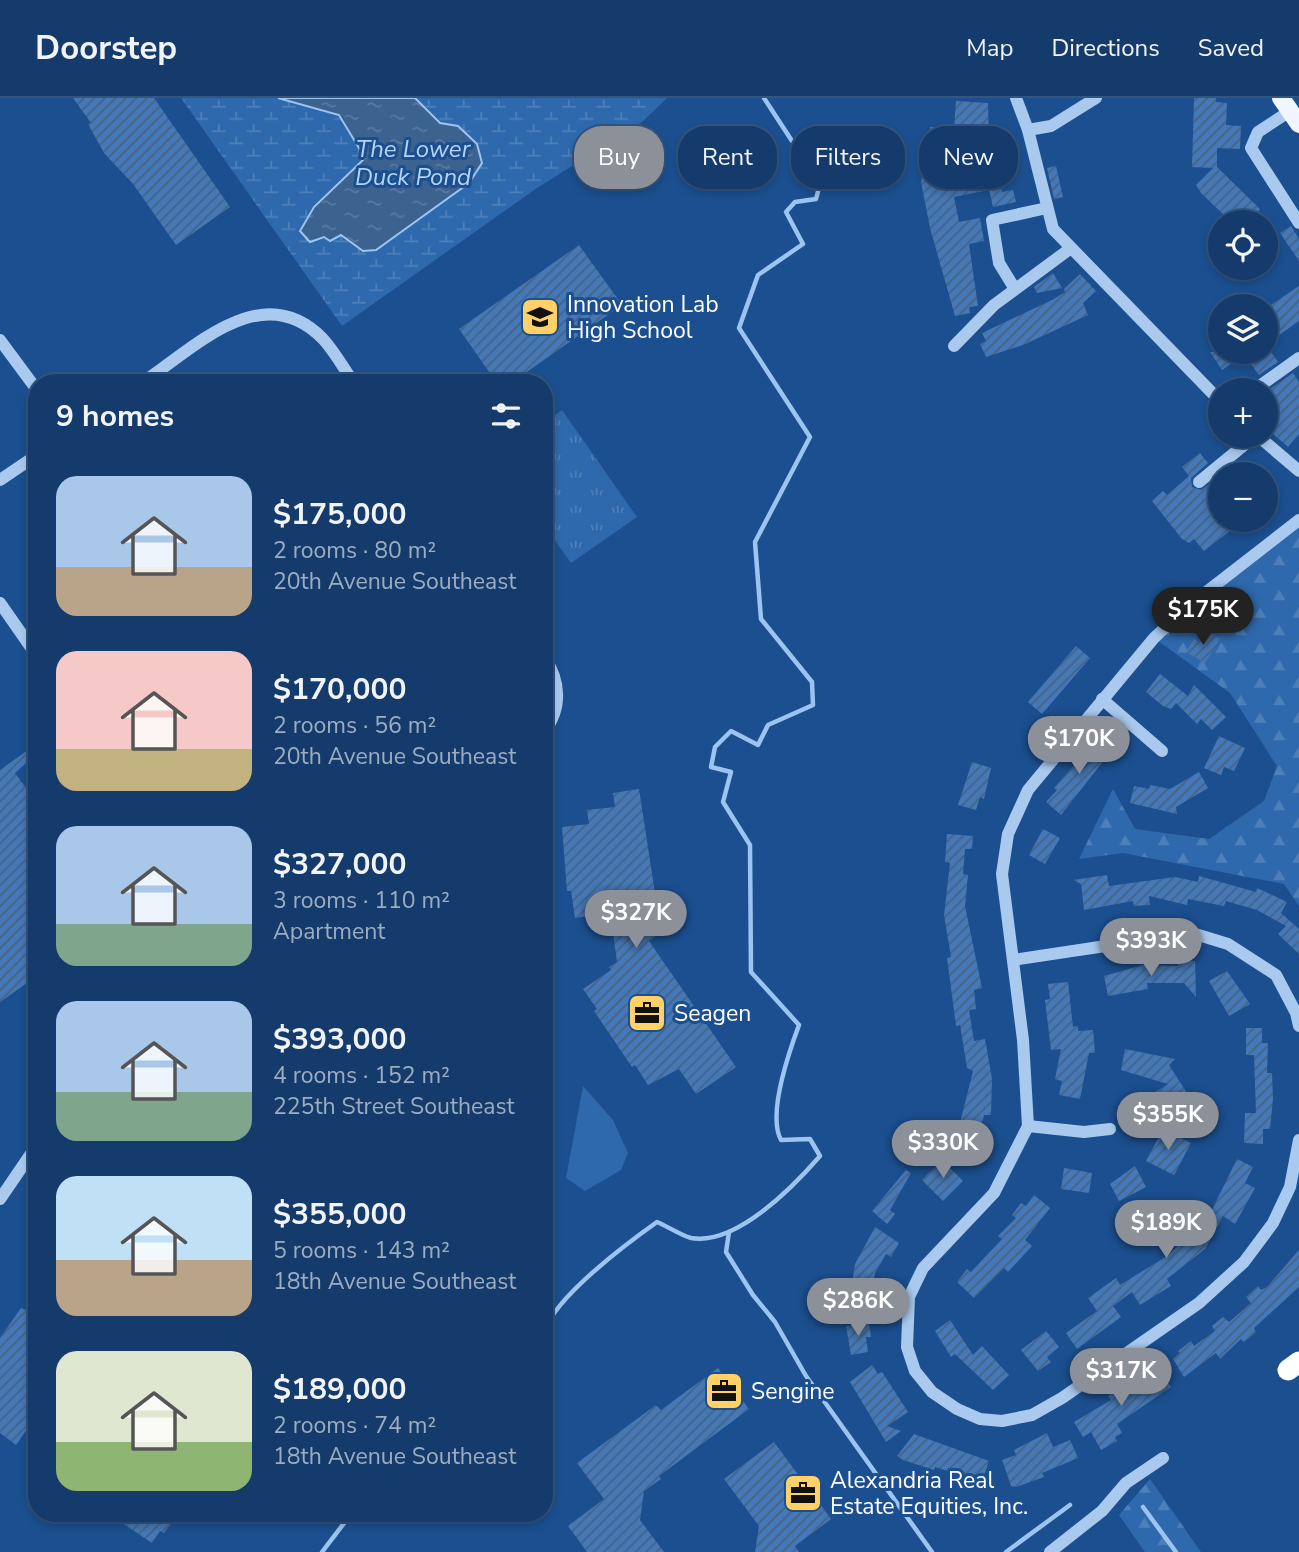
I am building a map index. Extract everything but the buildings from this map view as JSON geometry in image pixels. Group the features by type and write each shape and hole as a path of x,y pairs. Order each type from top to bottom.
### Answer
{"street":[{"path":"1016,98 1028,130 1053,229 1208,389"},
{"path":"1028,130 1051,126 1096,98"},
{"path":"1290,111 1258,132 1251,148 1299,223"},
{"path":"1015,289 999,263 992,220 1047,208"},
{"path":"954,346 994,304 1071,248"},
{"path":"155,374 220,330 252,314 280,313 303,323 324,340 348,374"},
{"path":"0,340 28,378"},
{"path":"1271,378 1299,358"},
{"path":"1199,482 1242,448"},
{"path":"1271,448 1299,471"},
{"path":"0,480 28,462"},
{"path":"1299,520 1187,607 1154,638 1028,790 1008,834 1002,874 1013,960 1028,1126 994,1193 923,1268 909,1297 907,1347 915,1371 932,1392 957,1409 980,1419 1002,1421 1032,1415 1062,1398 1199,1303 1244,1262 1273,1223 1290,1187 1299,1140"},
{"path":"0,603 28,643"},
{"path":"553,674 557,693 556,717 553,721"},
{"path":"1102,699 1162,751"},
{"path":"1013,960 1192,933 1228,944 1276,975 1296,1013 1299,1026"},
{"path":"1028,1126 1084,1132 1110,1129"},
{"path":"0,1199 28,1158"},
{"path":"1050,1552 1102,1511 1126,1483 1163,1458"}],"green space":[{"path":"181,98 667,98 636,126 574,126 574,165 342,326"},
{"path":"562,410 637,517 571,563 553,538 553,416"},
{"path":"1299,520 1299,906 1284,884 1123,853 1079,859 1113,789 1135,829 1209,839 1264,801 1277,766 1230,693 1154,638"},
{"path":"583,1086 613,1120 628,1153 621,1170 585,1191 566,1178"},
{"path":"1150,1479 1201,1552 1145,1552 1119,1515"}],"water":[{"name":"The Lower Duck Pond","path":"278,98 415,98 440,123 458,126 477,144 482,163 469,183 376,250 363,251 341,235 330,241 324,237 310,242 300,231 314,207 365,158 339,115"}],"waterway":[{"path":"553,1315 593,1272 657,1222 691,1238 708,1238 726,1233 763,1211 820,1156 810,1139 781,1140 777,1129 776,1115 781,1083 799,1025 751,972 750,845 723,802 731,772 711,767 715,747 731,731 758,745 768,725 813,705 812,682 761,619 755,542 810,437 739,328 758,275 803,244 786,212 795,202 816,199 820,184 764,98"},
{"path":"729,1232 726,1252 753,1295 775,1322 806,1376 932,1552"},
{"path":"1006,1552 1070,1505"},
{"path":"1143,1507 1176,1552"},
{"path":"322,1552 345,1522"}],"place":[{"name":"Innovation Lab High School","path":"540,317"},
{"name":"Seagen","path":"647,1013"},
{"name":"Sengine","path":"724,1391"},
{"name":"Alexandria Real Estate Equities, Inc.","path":"803,1493"}]}
